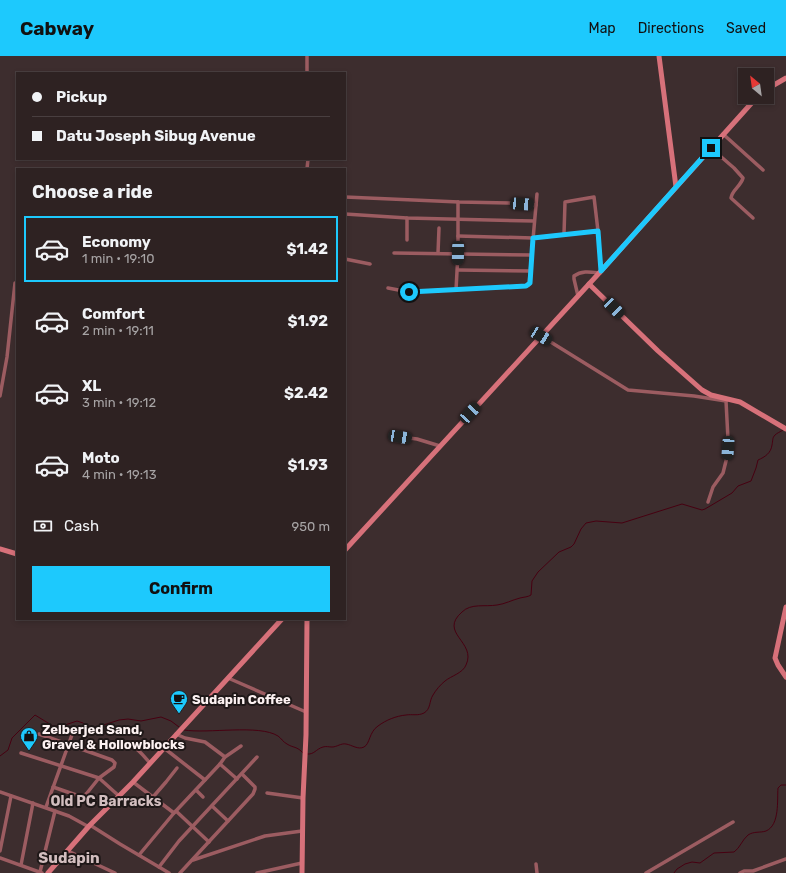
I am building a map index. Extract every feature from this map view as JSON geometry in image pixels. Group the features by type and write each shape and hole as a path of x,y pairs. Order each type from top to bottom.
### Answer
{"main road":[{"path":"659,56 676,187"},
{"path":"774,85 786,78"},
{"path":"346,549 600,272 751,104"},
{"path":"589,284 695,385 706,393 726,400 740,402 786,429"},
{"path":"0,549 16,554"},
{"path":"786,607 775,658 786,676"},
{"path":"48,873 281,620"},
{"path":"302,873 307,620"}],"street":[{"path":"307,56 307,72"},
{"path":"723,134 763,170"},
{"path":"711,148 743,178 743,181 731,194 731,198 753,218"},
{"path":"388,288 409,292 526,286 530,283 537,194"},
{"path":"564,234 565,201 591,196 595,198 600,272 579,273 574,276 578,296"},
{"path":"346,197 536,205"},
{"path":"456,290 458,270 458,202"},
{"path":"346,214 407,218 534,221"},
{"path":"407,218 407,240"},
{"path":"438,253 439,228"},
{"path":"458,236 533,238 598,231"},
{"path":"394,253 532,255"},
{"path":"346,260 370,264"},
{"path":"458,270 531,271"},
{"path":"0,396 7,357 15,283"},
{"path":"541,336 628,390 726,400 728,439 727,457 723,473 713,487 708,502"},
{"path":"400,437 416,439 440,446"},
{"path":"228,678 306,712"},
{"path":"46,808 73,732"},
{"path":"38,734 114,762 115,765 99,778 88,793 82,797 53,787"},
{"path":"176,734 185,738 205,742 225,757"},
{"path":"110,747 122,744 132,745 150,763"},
{"path":"139,855 175,812 206,780 225,757 241,746"},
{"path":"164,748 206,780"},
{"path":"21,753 99,778 118,796"},
{"path":"159,867 192,826 257,757"},
{"path":"220,764 237,779"},
{"path":"153,797 177,768"},
{"path":"180,873 254,792 255,787 242,774"},
{"path":"133,782 175,812 209,842"},
{"path":"196,790 203,797"},
{"path":"0,792 69,816 90,826 169,873"},
{"path":"267,793 303,798"},
{"path":"0,851 11,796"},
{"path":"21,865 33,803"},
{"path":"212,806 228,821"},
{"path":"0,858 41,873 55,811"},
{"path":"646,873 733,822"},
{"path":"192,860 264,836 302,831"},
{"path":"68,851 112,872"},
{"path":"740,873 744,871 753,871 786,858"},
{"path":"257,873 302,863"},
{"path":"536,864 537,873"},
{"path":"282,868 282,873"}],"waterway":[{"path":"307,754 311,754 323,747 334,747 342,744 362,748 366,745 375,729 384,722 399,716 424,713 429,707 432,697 438,688 445,681 460,672 466,665 468,657 467,650 456,632 454,626 456,619 462,612 470,607 492,606 531,595 532,581 538,572 559,552 571,547 574,544 581,529 586,523 596,521 622,523 682,504 702,510 705,509 732,493 738,486 751,481 758,460 769,452 774,436 783,430"},
{"path":"0,756 8,750 12,738 35,715 53,726 62,726 77,721 83,723 89,728 94,728 119,720 128,719 141,721 161,717 171,721 179,727"},
{"path":"184,730 246,730 269,732 278,736 286,743 299,749 303,753"},
{"path":"674,873 685,864 692,862 700,863 714,853 734,852 748,835 766,831 770,828 776,818 778,788 781,785 786,785"}],"place":[{"name":"Sudapin Coffee","path":"179,714"},
{"name":"Zelberjed Sand, Gravel & Hollowblocks","path":"29,751"}],"district":[{"name":"Old PC Barracks","path":"106,801"},
{"name":"Sudapin","path":"69,858"}],"route":[{"path":"409,292 529,285 533,238 598,231 601,271 711,148"}]}
